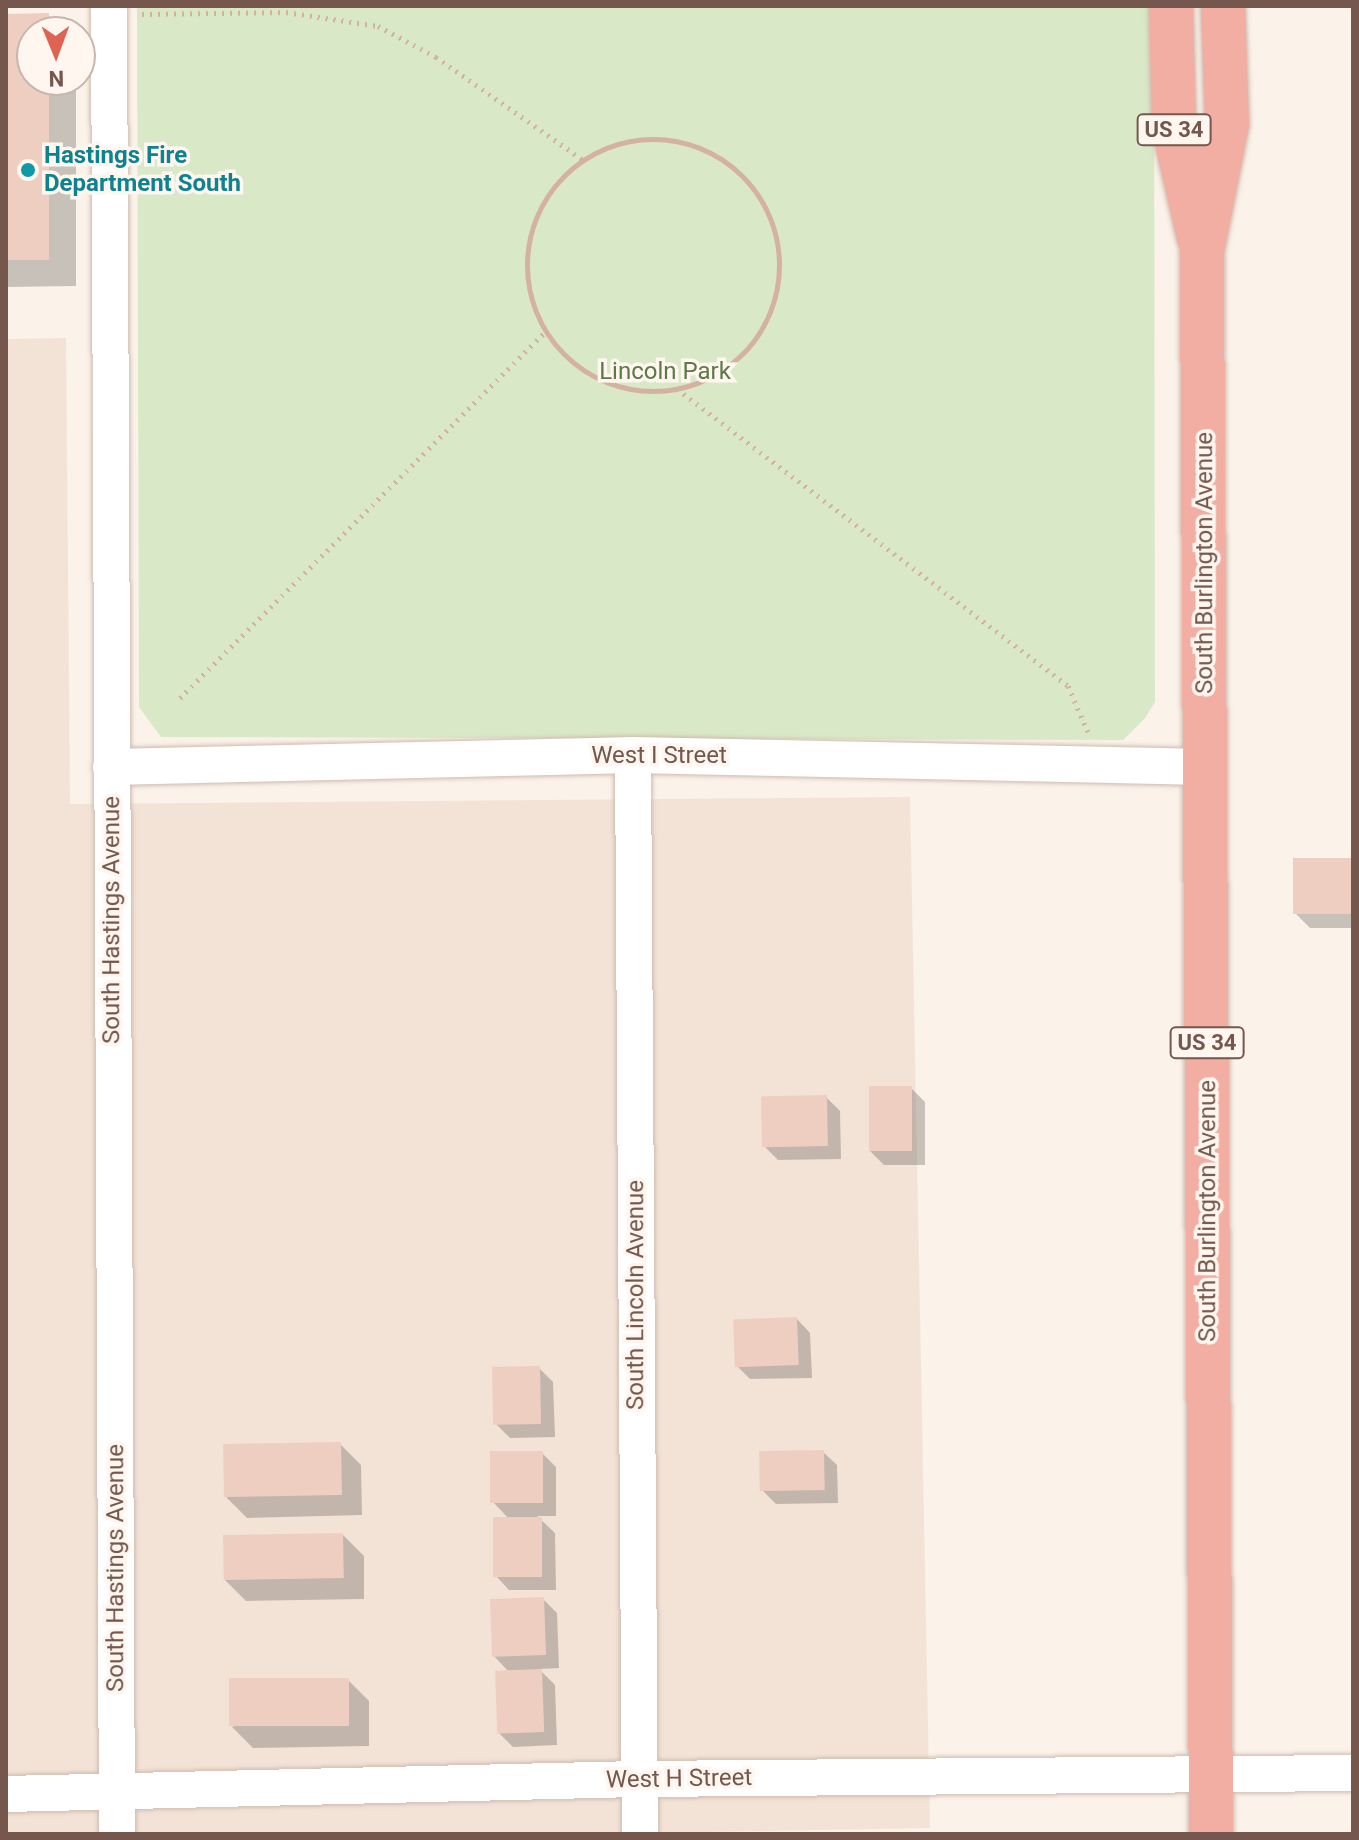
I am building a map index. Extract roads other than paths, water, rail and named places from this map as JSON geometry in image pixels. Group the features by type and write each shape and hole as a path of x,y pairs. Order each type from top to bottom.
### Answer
{"highway":[{"name":"South Burlington Avenue","path":"1171,6 1174,129 1202,251"},
{"name":"South Burlington Avenue","path":"1211,1834 1202,251 1227,124 1223,6"}],"street":[{"name":"South Hastings Avenue","path":"109,10 117,1834"},
{"name":"West I Street","path":"111,767 633,755 1101,762 1206,767"},
{"name":"South Lincoln Avenue","path":"633,755 640,1834"},
{"name":"West H Street","path":"6,1794 639,1779 1353,1773"}],"place":[{"name":"Hastings Fire Department South","path":"28,170"}],"park label":[{"name":"Lincoln Park","path":"665,372"}]}
